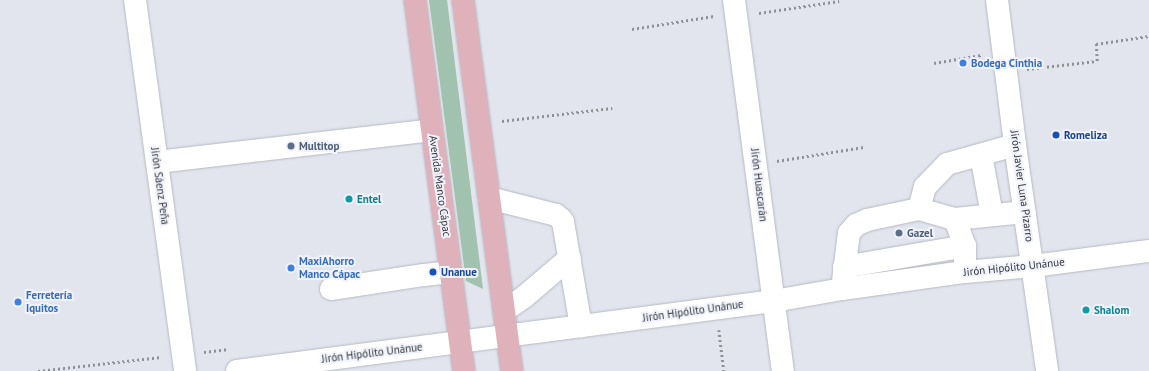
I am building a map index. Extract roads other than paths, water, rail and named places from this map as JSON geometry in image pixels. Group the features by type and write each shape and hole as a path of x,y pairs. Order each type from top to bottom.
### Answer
{"main road":[{"name":"Avenida Manco Cápac","path":"415,0 464,371"},
{"path":"463,0 512,371"}],"street":[{"name":"Jirón Sáenz Peña","path":"135,0 157,162 160,233 185,371"},
{"name":"Jirón Javier Luna Pizarro","path":"997,0 1015,145 1047,371"},
{"name":"Jirón Huascarán","path":"735,10 783,371"},
{"path":"157,162 432,130"},
{"path":"919,209 925,188 947,164 1015,145"},
{"path":"981,155 992,215"},
{"path":"489,198 556,215 563,222 581,326"},
{"path":"842,289 849,233 856,225 866,220 919,209 955,219 1025,212"},
{"path":"955,219 965,246 965,272"},
{"path":"844,267 965,246"},
{"name":"Jirón Hipólito Unánue","path":"236,371 508,337 774,301 842,289 965,272 1033,266 1149,251"},
{"path":"504,311 524,297 570,258"},
{"path":"331,289 451,272"}],"place":[{"name":"Bodega Cinthia","path":"963,63"},
{"name":"Romeliza","path":"1056,135"},
{"name":"Multitop","path":"291,146"},
{"name":"Entel","path":"349,199"},
{"name":"Gazel","path":"899,233"},
{"name":"MaxiAhorro Manco Cápac","path":"291,268"},
{"name":"Unanue","path":"433,272"},
{"name":"Ferretería Iquitos","path":"18,302"},
{"name":"Shalom","path":"1086,310"}]}
